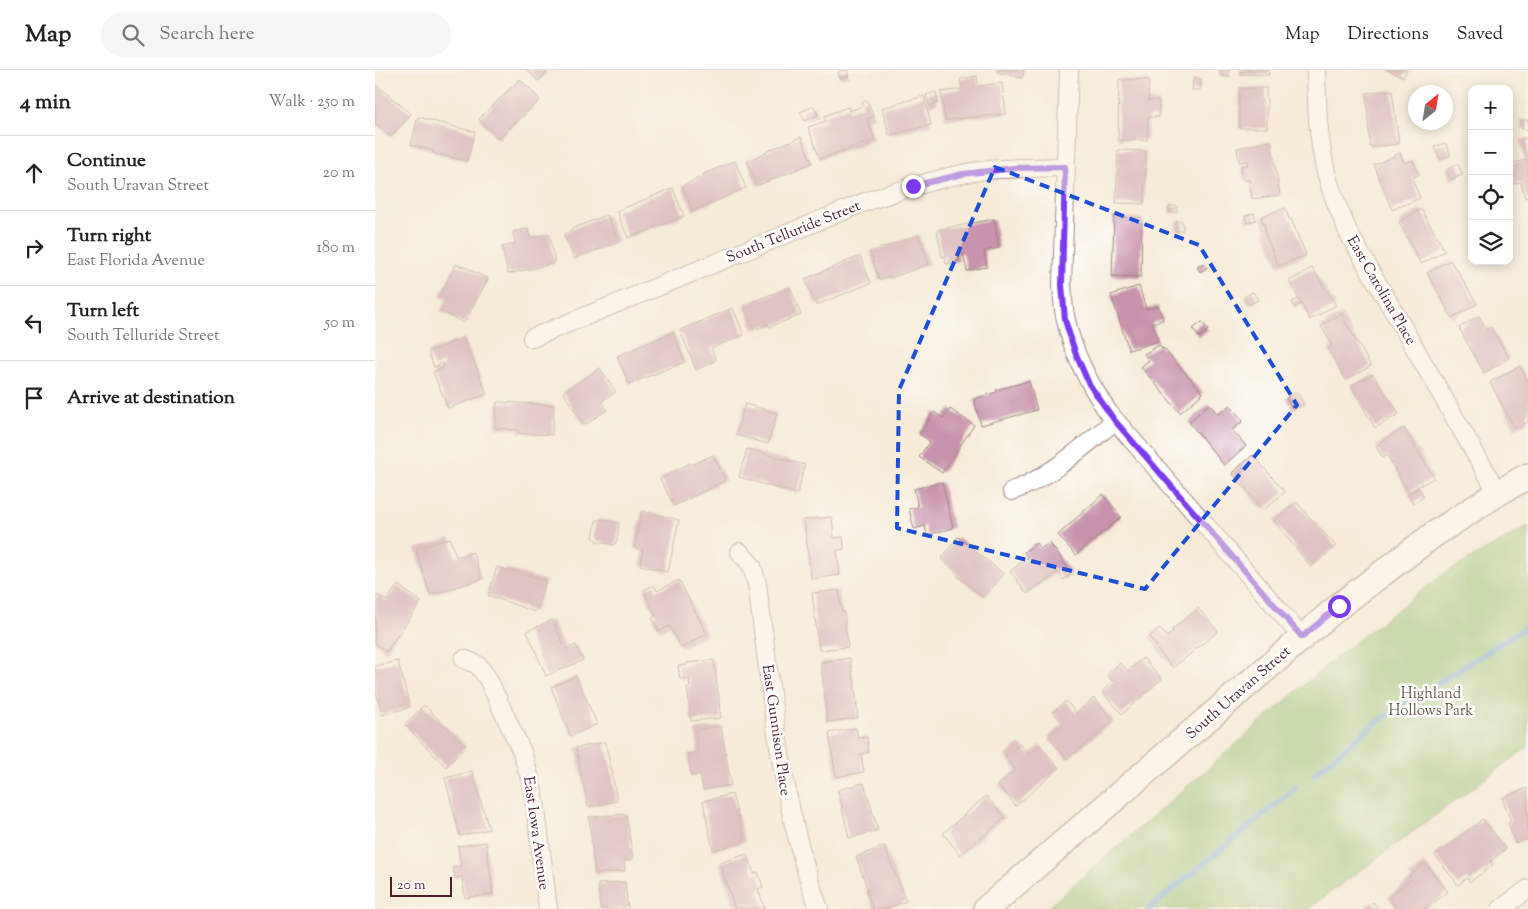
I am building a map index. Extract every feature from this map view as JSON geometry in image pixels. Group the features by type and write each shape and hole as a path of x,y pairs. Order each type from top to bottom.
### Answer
{"street":[{"path":"1069,70 1062,285 1065,320 1075,352 1089,384 1115,421 1302,637"},
{"name":"East Carolina Place","path":"1316,70 1320,142 1331,189 1348,232 1498,493"},
{"name":"South Telluride Street","path":"532,338 865,202 913,186 963,174 1014,168 1065,167"},
{"path":"1012,491 1043,477 1115,421"},
{"name":"South Uravan Street","path":"986,909 1339,606 1433,535 1528,476"},
{"name":"East Gunnison Place","path":"740,552 752,566 757,584 781,768 798,845 819,909"},
{"name":"East Iowa Avenue","path":"464,659 478,665 489,678 522,752 535,802 548,909"},
{"path":"1501,909 1528,889"}],"highlighted area":[{"path":"995,167 1199,245 1297,405 1145,589 897,528 899,390"}],"green space":[{"name":"Highland Hollows Park","path":"1528,526 1528,747 1308,909 1046,909 1335,658 1442,575"}],"building":[{"path":"527,70 544,70 547,73 538,81"},
{"path":"847,70 849,76 840,78 838,72"},
{"path":"997,70 1024,70 1022,78 997,72"},
{"path":"1220,70 1229,70 1229,77 1220,76"},
{"path":"1240,70 1269,70 1269,75 1240,74"},
{"path":"1387,70 1407,70 1403,77"},
{"path":"977,76 978,86 1002,83 1006,114 945,120 941,92 962,89 960,79"},
{"path":"520,79 540,100 498,139 479,119"},
{"path":"1119,79 1149,80 1148,100 1159,101 1159,117 1148,117 1147,140 1118,140"},
{"path":"1193,79 1201,80 1200,90 1192,90"},
{"path":"375,84 411,114 391,137 377,125 375,126"},
{"path":"1239,88 1266,88 1267,128 1239,128"},
{"path":"1392,90 1399,144 1370,147 1366,93"},
{"path":"936,92 938,103 929,106 926,95"},
{"path":"924,96 931,125 889,135 882,108"},
{"path":"867,100 874,117 867,119 875,140 820,159 808,127 826,121 824,116 848,107 849,111 863,106 862,102"},
{"path":"814,106 818,115 805,121 800,112"},
{"path":"418,117 475,132 467,161 433,153 434,151 411,145"},
{"path":"1521,120 1528,120 1528,129 1521,129"},
{"path":"801,137 812,163 757,186 747,161"},
{"path":"1528,138 1528,197 1525,198 1521,182 1513,184 1513,163 1526,160 1520,140"},
{"path":"1271,141 1280,195 1252,199 1249,180 1243,180 1241,166 1248,165 1248,161 1239,162 1237,148"},
{"path":"1445,143 1451,155 1440,159 1434,147"},
{"path":"1118,150 1146,151 1144,204 1116,203"},
{"path":"1400,153 1404,163 1413,160 1419,175 1412,178 1420,198 1392,210 1374,165"},
{"path":"735,161 746,188 693,211 682,186 704,176 703,174"},
{"path":"1457,164 1463,174 1452,180 1446,170"},
{"path":"673,188 684,216 628,238 617,211"},
{"path":"1169,206 1177,206 1177,212 1169,213"},
{"path":"1285,208 1306,255 1278,266 1261,217"},
{"path":"1421,209 1445,251 1421,264 1399,222"},
{"path":"1254,213 1256,220 1247,223 1245,216"},
{"path":"607,215 618,242 574,259 564,234 572,231 571,229"},
{"path":"1114,216 1142,218 1141,277 1112,276"},
{"path":"994,219 999,248 984,251 987,267 967,271 963,253 958,254 959,261 946,264 945,256 942,257 937,230"},
{"path":"1176,221 1183,222 1183,231 1176,231"},
{"path":"528,229 530,238 549,234 555,263 508,274 502,247 515,244 513,232"},
{"path":"919,235 929,264 891,278 890,276 879,280 870,252"},
{"path":"860,256 871,283 816,305 805,279"},
{"path":"1450,260 1477,304 1452,318 1427,273"},
{"path":"1204,263 1207,268 1200,272 1197,266"},
{"path":"456,264 488,279 464,323 440,311 447,299 440,295"},
{"path":"1312,268 1336,305 1310,320 1289,281"},
{"path":"1139,286 1146,309 1158,306 1163,320 1152,323 1158,341 1129,350 1111,295"},
{"path":"790,287 801,315 769,327 768,324 754,330 744,305"},
{"path":"1253,292 1258,300 1249,305 1244,297"},
{"path":"1298,299 1301,304 1295,308 1292,302"},
{"path":"733,308 744,335 711,348 716,360 696,370 680,330"},
{"path":"1341,314 1371,366 1346,380 1328,349 1332,346 1321,326"},
{"path":"1479,316 1487,330 1491,327 1509,358 1484,373 1459,328"},
{"path":"1202,322 1208,330 1199,337 1193,329"},
{"path":"673,332 685,362 629,384 617,356"},
{"path":"464,338 487,394 448,408 433,372 444,367 443,363 434,367 428,352"},
{"path":"1159,345 1203,393 1180,413 1141,367 1149,360 1144,354"},
{"path":"1520,366 1528,381 1528,422 1515,429 1490,382"},
{"path":"600,368 616,392 602,401 607,410 584,425 563,392"},
{"path":"1373,374 1399,414 1375,428 1351,386"},
{"path":"1029,381 1037,410 981,425 974,399 997,392 996,390"},
{"path":"1297,392 1304,404 1293,410 1286,398"},
{"path":"497,402 554,405 552,435 518,433 518,430 495,428"},
{"path":"745,404 777,413 768,444 736,435"},
{"path":"1209,404 1218,414 1230,405 1243,421 1232,430 1246,446 1224,465 1189,422"},
{"path":"950,409 974,425 942,473 919,457 930,441 919,434 934,412 943,418"},
{"path":"1404,428 1434,478 1408,492 1387,455 1383,458 1376,446"},
{"path":"747,449 805,465 797,494 739,477"},
{"path":"713,455 726,480 674,506 660,479 690,463 692,465"},
{"path":"1253,455 1285,492 1263,510 1232,473"},
{"path":"942,482 953,528 927,535 925,526 914,529 909,509 918,507 914,489"},
{"path":"1419,488 1424,497 1413,503 1408,494"},
{"path":"1103,494 1121,517 1076,555 1058,535"},
{"path":"1296,502 1336,546 1311,567 1274,521"},
{"path":"642,511 679,520 668,572 640,565 643,550 634,548"},
{"path":"832,517 834,538 843,537 844,549 837,550 840,575 811,579 804,520"},
{"path":"601,519 619,523 617,541 614,545 596,541 593,537 596,521"},
{"path":"958,537 1004,574 984,597 957,576 959,574 941,559"},
{"path":"450,538 456,557 473,552 482,579 430,595 416,549"},
{"path":"1036,543 1040,549 1050,543 1072,574 1063,580 1058,572 1027,594 1010,571 1028,558 1024,552"},
{"path":"497,567 546,581 535,612 488,595"},
{"path":"679,580 707,634 681,648 670,626 659,631 652,618 656,616 644,590 654,585 657,591"},
{"path":"398,585 421,602 386,652 375,643 375,600 378,595 386,601"},
{"path":"839,590 842,612 844,612 848,647 819,650 812,593"},
{"path":"1198,608 1218,631 1173,668 1149,637 1159,628 1167,637 1173,632 1172,630"},
{"path":"552,620 566,649 576,645 583,660 546,676 527,631"},
{"path":"850,658 858,718 827,722 821,662"},
{"path":"1143,658 1162,679 1122,714 1102,692 1113,681 1107,675 1120,663 1128,671"},
{"path":"714,660 721,718 691,721 687,687 690,687 689,679 680,679 678,666"},
{"path":"398,661 410,707 382,715 375,688 375,666"},
{"path":"576,676 597,724 571,736 551,687"},
{"path":"1094,698 1114,721 1067,759 1048,737 1063,724 1053,712 1066,701 1076,713"},
{"path":"424,705 466,746 446,767 405,725"},
{"path":"721,726 731,785 703,790 700,774 691,776 688,754 698,752 695,730"},
{"path":"856,728 858,738 867,737 869,752 861,754 864,772 836,777 829,733"},
{"path":"605,742 617,801 588,807 576,748"},
{"path":"1020,744 1029,755 1040,745 1059,768 1016,806 998,785 1016,770 1005,756"},
{"path":"472,771 489,829 460,836 445,778"},
{"path":"864,783 878,830 849,838 838,790"},
{"path":"1527,788 1528,839 1515,843 1508,823 1511,821 1502,798"},
{"path":"732,794 745,842 713,850 703,801"},
{"path":"986,796 1005,818 960,855 943,833"},
{"path":"626,814 633,859 624,861 625,871 595,874 589,817"},
{"path":"1483,819 1506,849 1490,861 1493,865 1470,882 1467,878 1458,885 1435,855"},
{"path":"486,842 493,894 465,898 462,877 455,878 453,867 461,866 458,846"},
{"path":"884,846 906,901 886,909 873,909 856,857"},
{"path":"747,854 754,874 758,872 763,887 758,889 765,909 735,909 720,863"},
{"path":"1425,863 1448,892 1425,909 1397,909 1388,897 1412,879 1409,876"},
{"path":"625,882 628,909 600,909 598,884"},
{"path":"1373,902 1378,909 1364,909"}],"waterway":[{"path":"1314,774 1376,723 1528,626"},
{"path":"1149,909 1296,788"}],"route":[{"path":"913,186 963,174 1014,168 1065,167 1062,285 1065,320 1075,352 1089,384 1107,412 1302,637 1339,606"}]}
